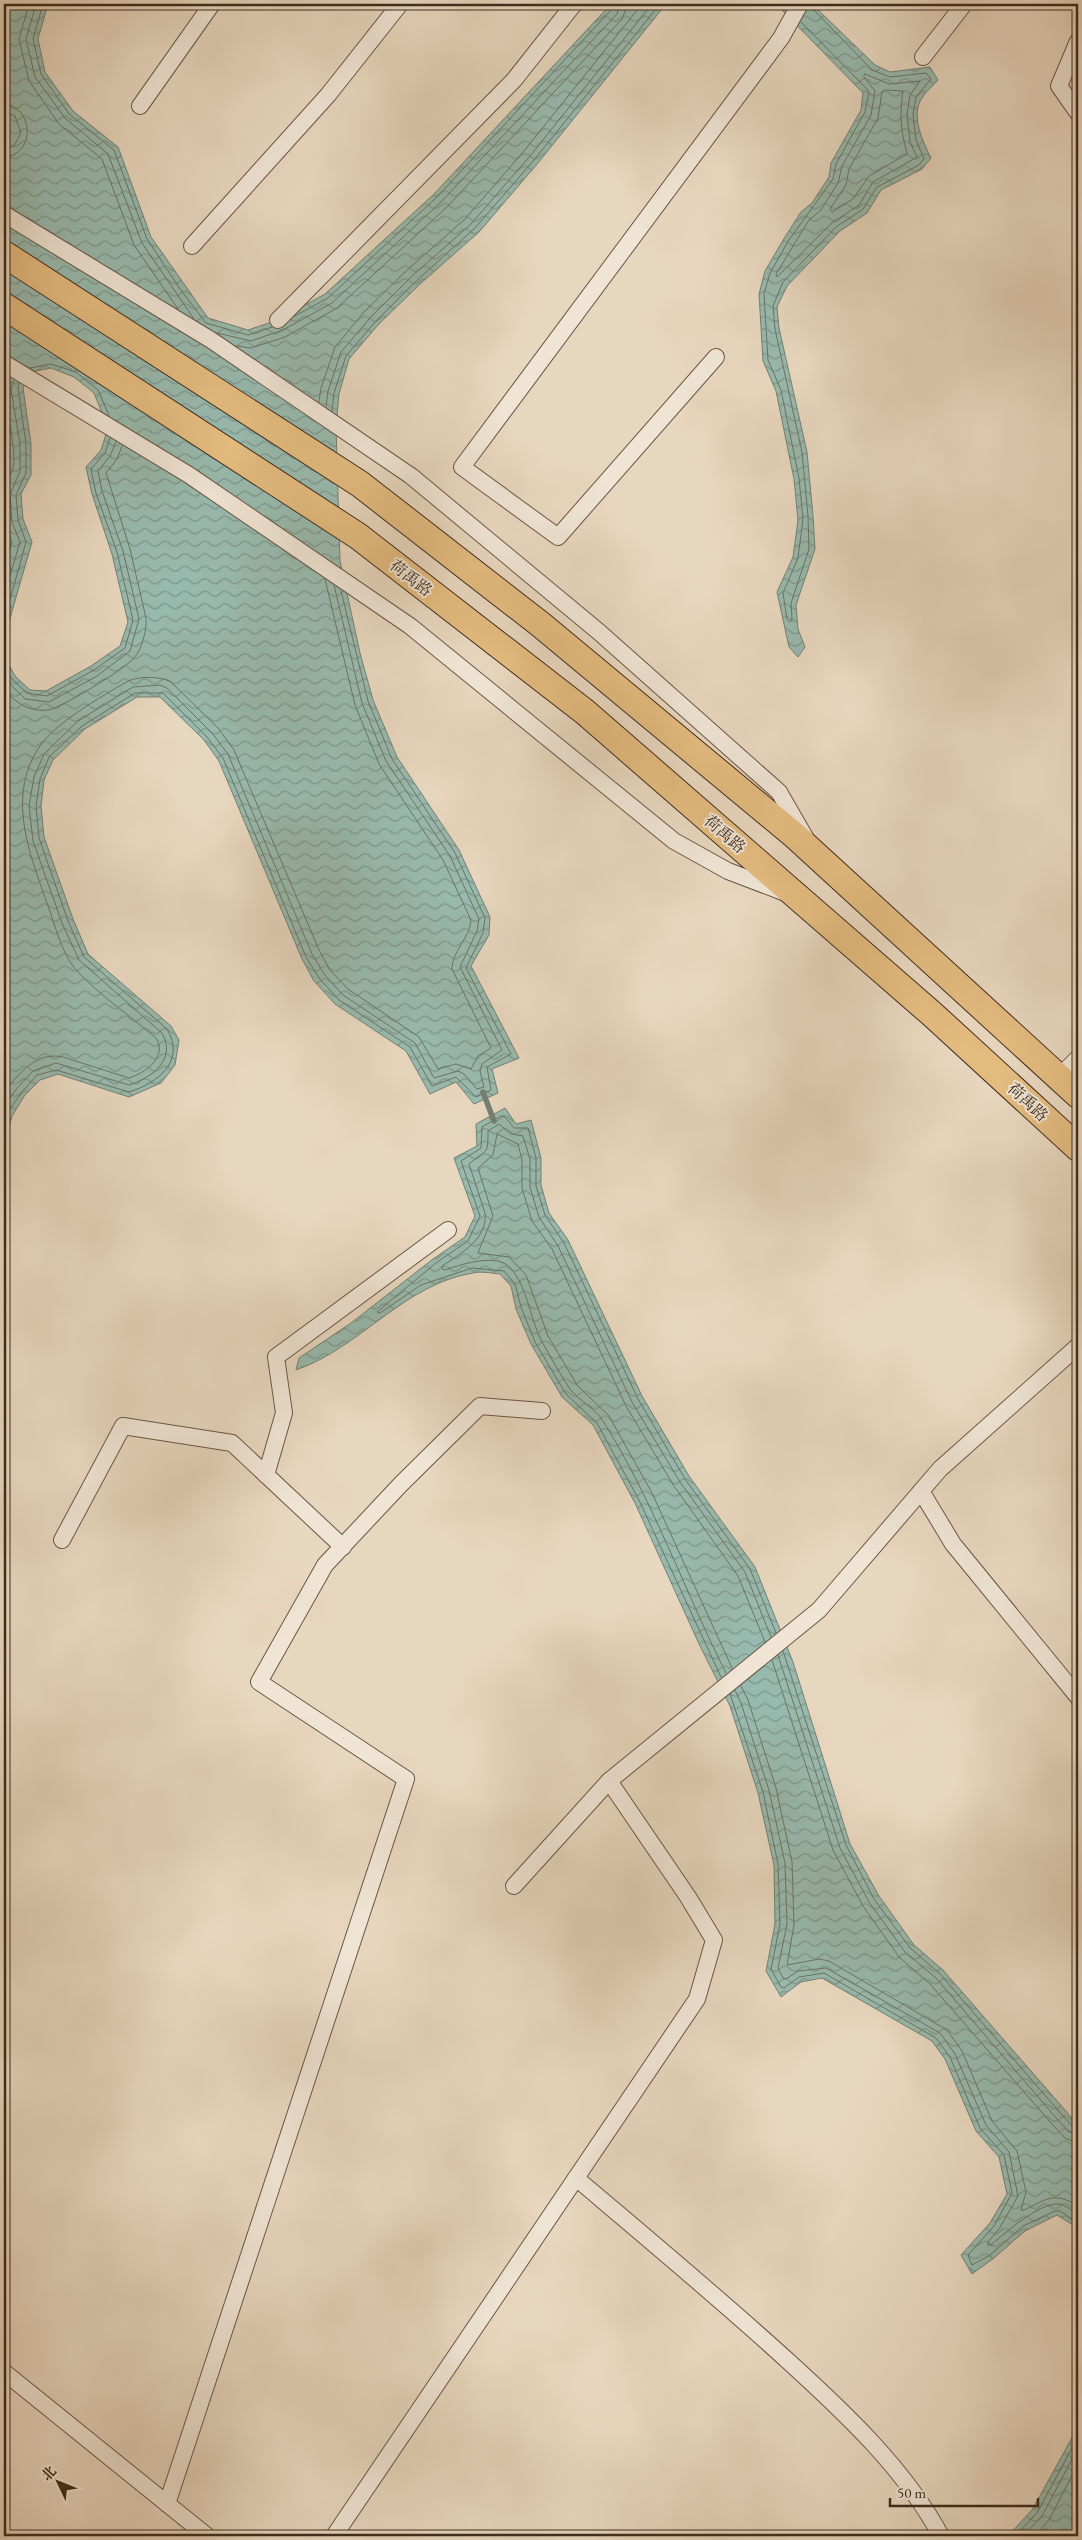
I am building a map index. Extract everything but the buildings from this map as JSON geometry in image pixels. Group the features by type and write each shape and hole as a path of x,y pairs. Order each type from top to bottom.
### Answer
{"main road":[{"path":"4,254 360,484 540,624 815,854 1078,1095"},
{"name":"荷禹路","path":"4,306 358,536 585,712 932,1014 1078,1148"}],"street":[{"path":"140,106 212,4"},
{"path":"192,246 328,95 400,4"},
{"path":"278,320 514,80 574,4"},
{"path":"716,357 558,537 462,467 781,38 800,4"},
{"path":"923,57 964,4"},
{"path":"1078,41 1058,86 1078,113"},
{"path":"4,214 210,340 411,476 599,632 779,792 815,854"},
{"path":"4,363 188,475 410,626 674,841 728,871 801,899"},
{"path":"1059,1077 1078,1058"},
{"path":"266,1475 284,1413 276,1357 448,1230"},
{"path":"514,1886 609,1781 819,1610 940,1469 1078,1346"},
{"path":"167,2504 406,1779 260,1682 326,1565 401,1484 480,1406 542,1411"},
{"path":"62,1540 122,1426 232,1443 343,1547"},
{"path":"921,1491 953,1544 1078,1697"},
{"path":"334,2536 697,1999 714,1940 688,1897 609,1781"},
{"path":"576,2178 741,2318 845,2413 925,2506 941,2536"},
{"path":"4,2372 206,2536"}],"water":[{"path":"4,4 48,4 38,39 45,72 73,111 118,147 151,237 208,318 248,330 278,320 325,294 434,194 611,4 666,4 538,163 479,232 419,285 378,325 349,359 339,394 336,427 340,561 360,653 373,700 397,757 459,850 490,917 489,935 471,966 519,1058 492,1069 498,1093 474,1104 456,1082 430,1094 406,1051 335,1004 314,981 302,959 219,761 204,740 160,697 137,697 85,729 53,760 44,780 41,806 44,837 73,919 88,954 171,1026 179,1040 175,1065 161,1083 129,1097 58,1074 40,1080 25,1095 12,1116 4,1147 4,656 15,676 30,690 46,691 91,666 120,646 128,622 112,554 92,494 86,467 101,450 108,428 94,393 74,377 51,368 31,372 23,388 31,444 31,475 21,494 23,519 32,542 8,625 4,650 4,141 10,133 4,121"},
{"path":"776,4 812,4 875,65 890,72 930,67 938,80 924,95 917,112 919,128 931,158 922,169 881,190 867,213 840,231 787,286 777,307 779,328 807,452 815,549 796,605 798,629 805,647 798,657 789,647 777,592 793,557 798,520 794,479 776,391 763,361 759,294 765,271 785,237 801,212 812,203 829,177 831,163 861,110 863,93"},
{"path":"505,1108 516,1124 531,1120 541,1158 541,1185 549,1213 568,1240 642,1396 689,1476 755,1567 793,1662 850,1844 879,1896 914,1945 943,1970 1078,2125 1078,2228 1057,2215 1025,2231 972,2274 961,2255 990,2223 1007,2194 999,2157 976,2131 945,2059 932,2041 822,1978 801,1982 781,1997 766,1971 775,1924 774,1865 758,1793 730,1706 700,1646 635,1503 593,1425 562,1397 531,1344 516,1309 511,1286 500,1274 483,1272 448,1279 404,1303 341,1347 319,1360 296,1370 299,1358 351,1323 433,1259 465,1237 475,1216 454,1158 477,1146 476,1124"},
{"path":"1078,2427 1078,2536 1008,2536 1032,2510"}],"waterway":[{"path":"483,1092 494,1121"}]}
